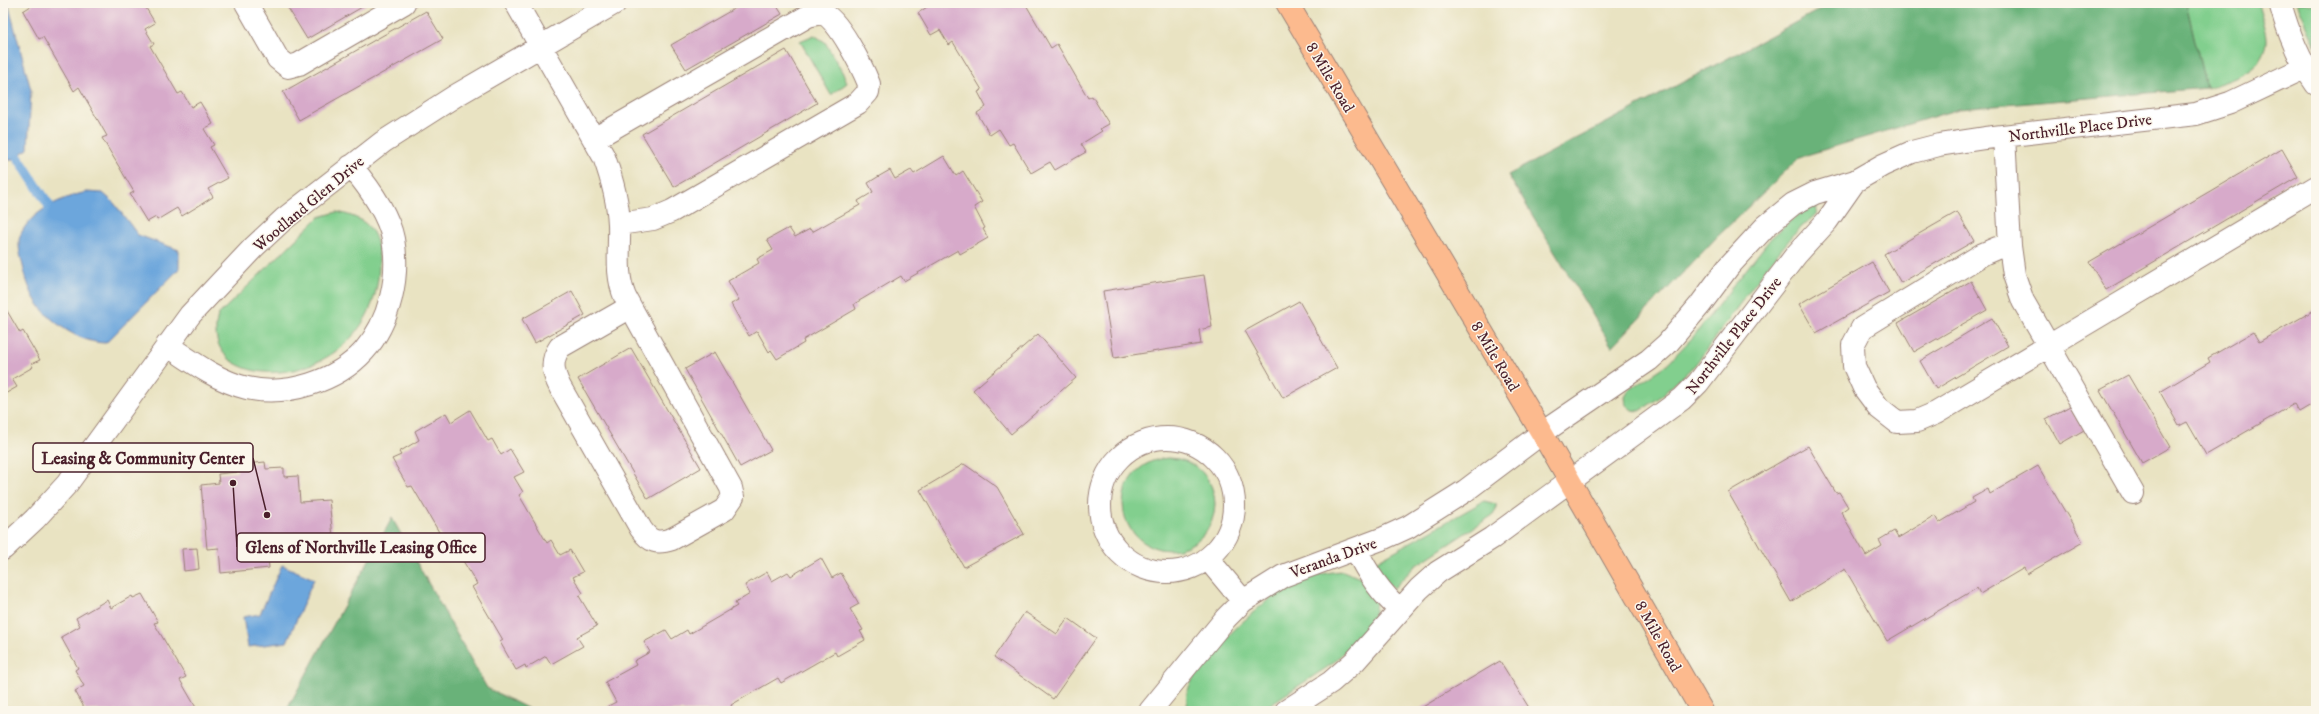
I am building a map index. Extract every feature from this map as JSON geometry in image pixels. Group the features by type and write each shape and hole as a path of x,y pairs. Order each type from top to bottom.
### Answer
{"main road":[{"name":"8 Mile Road","path":"1287,3 1570,480 1702,711"}],"street":[{"path":"246,3 278,59 288,67 299,64 404,3"},
{"path":"516,3 594,139 612,180 619,224 619,277 630,306 728,479 732,492 729,504 724,510 664,542 655,542 647,538 641,529 560,388 553,367 554,356 560,347 630,306"},
{"name":"Woodland Glen Drive","path":"3,549 35,519 67,484 190,315 254,247 284,219 383,142 455,96 615,3"},
{"path":"2280,3 2288,31 2310,76"},
{"path":"594,139 808,16 817,14 824,14 837,26 869,84 868,92 858,103 672,210 653,219 619,224"},
{"name":"Northville Place Drive","path":"1542,433 1649,360 1667,344 1700,305 1729,266 1766,226 1793,204 1815,193 1855,181 1883,165 1912,152 1940,145 2004,136 2196,114 2310,76"},
{"path":"2004,136 2010,246 2014,275 2023,301 2133,493"},
{"path":"167,345 201,368 224,379 248,388 282,391 317,382 346,366 364,351 378,331 390,302 396,272 393,239 385,217 363,180 351,166"},
{"name":"Northville Place Drive","path":"1570,480 1682,399 1698,383 1796,254 1827,221 1855,181"},
{"path":"2010,246 1997,248 1983,254 1862,328 1853,345 1854,366 1864,388 1879,408 1897,422 1917,421 1936,413 2316,187"},
{"name":"Veranda Drive","path":"1161,707 1226,618 1243,601 1283,576 1384,538 1427,515 1464,491 1542,433"},
{"path":"1166,437 1187,441 1206,450 1222,465 1232,487 1235,510 1230,532 1217,552 1208,559 1199,565 1176,573 1153,572 1131,563 1113,548 1103,529 1100,500 1102,486 1111,467 1126,451 1145,441 1166,437"},
{"path":"1286,711 1331,682 1355,661 1419,589 1438,572 1492,538 1570,480"},
{"path":"1356,548 1362,562 1385,594 1400,610"},
{"path":"1208,559 1243,601"}],"green space":[{"path":"1832,3 2186,3 2206,88 1959,109 1800,157 1716,238 1612,347 1508,175"},
{"path":"2186,3 2258,3 2267,37 2264,53 2259,61 2244,74 2206,88"},
{"path":"2297,3 2316,3 2316,46"},
{"path":"814,35 825,42 847,83 831,95 800,41"},
{"path":"1812,206 1817,208 1816,214 1795,233 1769,264 1695,365 1659,398 1640,411 1632,410 1626,405 1625,397 1629,390 1665,366 1693,337 1771,238 1794,218"},
{"path":"337,212 347,214 362,221 368,226 373,232 378,248 379,258 372,303 352,337 323,359 291,370 259,371 234,362 218,343 218,315 319,217"},
{"path":"1169,458 1186,462 1201,472 1211,487 1215,504 1211,521 1201,536 1186,546 1169,550 1152,546 1137,536 1127,521 1123,504 1127,487 1137,472 1152,462"},
{"path":"1484,501 1496,504 1496,510 1493,515 1415,566 1394,588 1382,577 1378,569 1377,561"},
{"path":"392,518 487,688 533,711 286,711"},
{"path":"1343,571 1365,580 1376,600 1375,611 1372,622 1365,631 1332,664 1260,711 1189,711 1187,695 1194,678 1215,650 1243,621 1271,598 1289,586 1311,577"}],"water":[{"path":"3,3 8,3 31,90 28,149 11,160 3,160"},
{"path":"87,192 103,193 114,203 138,235 179,250 179,269 106,343 79,337 62,327 47,315 34,298 27,282 19,247 19,239 25,227 39,212 68,197"},
{"path":"282,565 314,579 287,642 248,647 243,617 260,614"}],"building":[{"path":"32,3 130,3 132,7 143,3 155,23 145,29 154,44 150,46 178,94 182,92 191,107 200,102 213,124 204,129 214,145 210,147 228,178 208,189 213,197 182,216 177,208 157,220 156,217 147,222 130,194 134,192 102,138 107,136 79,87 74,91 43,37 39,39 23,11 31,6"},
{"path":"285,3 369,3 307,39"},
{"path":"744,3 775,3 782,14 686,69 671,45"},
{"path":"924,3 1025,3 1051,48 1057,44 1088,98 1092,96 1109,124 1100,129 1102,131 1081,144 1086,152 1055,170 1050,162 1031,173 1013,143 1009,145 999,129 990,135 977,113 986,107 978,92 982,90 953,42 949,45 940,30 931,35 918,13 927,7"},
{"path":"426,11 443,39 299,120 283,92"},
{"path":"786,50 817,103 674,187 642,134"},
{"path":"2282,149 2298,177 2106,290 2089,262"},
{"path":"944,156 956,176 963,171 982,202 974,207 985,228 983,229 988,238 960,254 958,250 904,281 901,276 854,304 856,309 803,340 804,343 777,359 771,350 769,352 757,331 749,336 731,304 739,300 728,281 759,263 757,259 773,250 767,240 789,228 795,237 810,229 812,232 860,205 858,201 873,192 868,183 876,178 890,170 895,179 911,170 914,174"},
{"path":"1957,212 1974,241 1901,283 1884,254"},
{"path":"1872,262 1889,292 1816,333 1799,304"},
{"path":"1204,275 1212,327 1199,330 1201,344 1114,358 1103,291"},
{"path":"1971,281 1987,310 1914,352 1898,323"},
{"path":"572,291 585,315 535,343 522,319"},
{"path":"1299,301 1337,368 1283,398 1245,331"},
{"path":"3,304 20,333 23,331 40,360 31,364 33,367 12,379 17,387 3,395"},
{"path":"2316,309 2316,402 2299,412 2294,404 2206,455 2187,422 2179,426 2160,392 2210,362 2208,358 2253,332 2259,342"},
{"path":"1992,318 2008,346 1936,389 1920,361"},
{"path":"1038,334 1076,378 1011,434 973,390"},
{"path":"631,348 701,468 648,499 578,379"},
{"path":"715,352 771,450 740,467 685,369"},
{"path":"2128,375 2170,447 2142,463 2100,390"},
{"path":"2070,406 2084,430 2060,444 2046,419"},
{"path":"470,410 488,441 492,439 501,455 510,449 524,472 514,477 523,492 519,495 547,543 551,540 560,555 570,550 583,572 573,577 583,593 579,596 597,626 577,637 583,646 551,664 546,656 526,668 525,665 516,670 500,642 503,640 472,587 477,584 448,536 443,539 412,486 408,487 392,459 401,455 399,452 419,440 415,431 446,413 451,422"},
{"path":"1808,446 1836,493 1839,492 1848,507 1841,512 1866,556 1882,546 1879,540 1894,531 1898,538 1935,516 1939,523 1974,502 1972,498 1988,489 1990,494 2038,466 2083,542 2027,574 2024,568 1980,594 1977,588 1887,641 1845,569 1791,602 1728,492"},
{"path":"265,462 266,469 284,468 284,477 298,476 300,502 329,500 333,537 267,543 269,568 221,573 219,548 207,549 201,485 219,483 218,474 237,472 237,465"},
{"path":"964,464 997,487 1024,534 964,567 920,490"},
{"path":"197,548 199,569 184,571 182,549"},
{"path":"821,558 832,578 841,573 859,604 850,609 863,630 860,631 865,640 837,656 835,652 781,683 778,678 731,705 733,711 611,711 608,706 616,702 605,682 636,665 634,661 650,652 644,642 666,630 672,639 687,630 689,634 737,606 735,603 750,594 745,585 767,572 772,581 788,572 791,576"},
{"path":"142,594 158,622 154,623 186,677 180,680 198,711 99,711 97,709 86,711 75,691 84,686 75,670 78,668 61,637 80,626 76,618 107,600 111,608 132,596 133,598"},
{"path":"1025,612 1057,634 1068,618 1096,638 1053,699 994,657"},
{"path":"1500,661 1531,711 1416,711"}],"waterway":[{"path":"17,156 50,207"}],"place":[{"name":"Glens of Northville Leasing Office","path":"233,483"},
{"name":"Leasing & Community Center","path":"267,515"}]}
